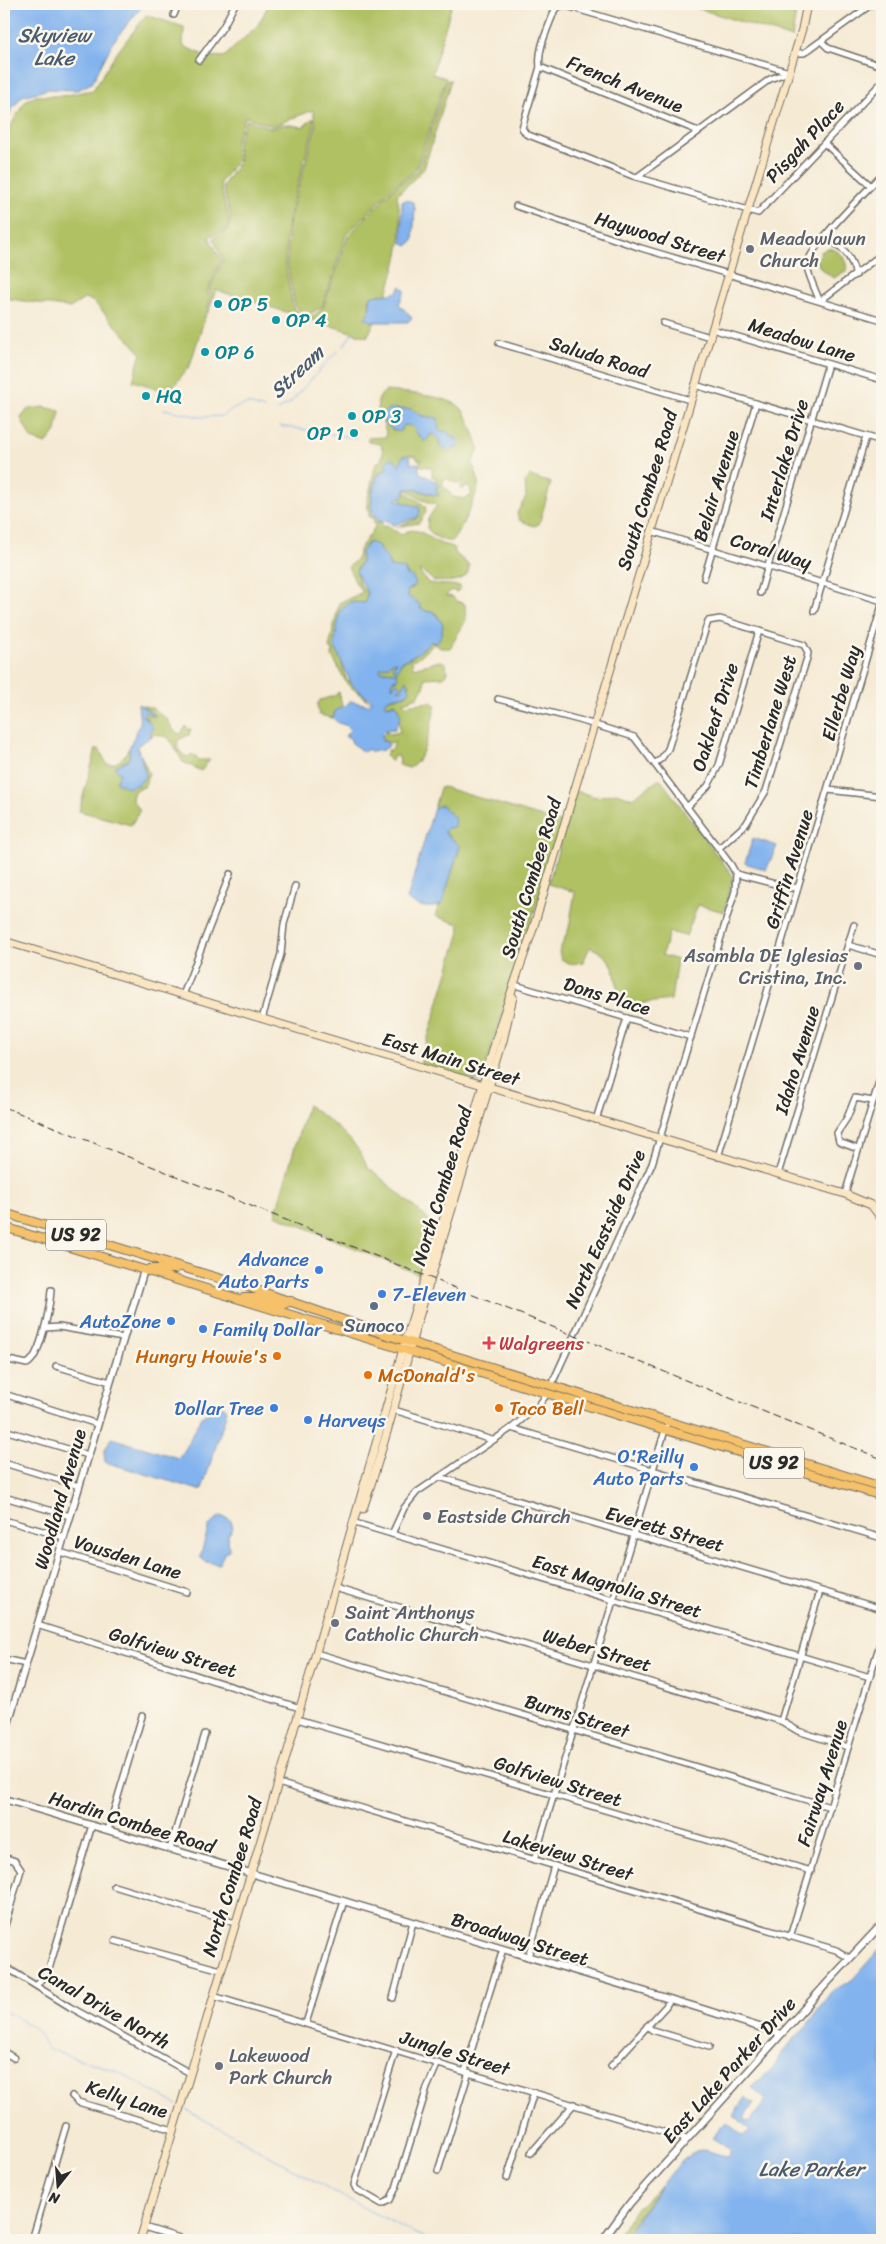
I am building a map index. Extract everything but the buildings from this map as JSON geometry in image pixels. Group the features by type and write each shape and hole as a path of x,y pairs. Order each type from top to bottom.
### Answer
{"main road":[{"name":"South Combee Road","path":"485,1086 507,1003 516,984 795,53 807,4"},
{"name":"East Main Street","path":"4,941 845,1194 862,1200 881,1213"},
{"name":"North Combee Road","path":"354,1523 361,1513 394,1410 408,1342 485,1086"},
{"name":"US 92","path":"4,1213 290,1301 408,1342 882,1487"},
{"name":"US 92","path":"4,1227 882,1496"},
{"path":"113,1246 139,1261 144,1270 162,1268 194,1272"},
{"path":"236,1298 258,1298 282,1304 290,1301"},
{"name":"North Combee Road","path":"140,2240 407,1351"},
{"path":"547,1394 556,1392 600,1401"},
{"path":"794,1469 796,1461"}],"street":[{"path":"174,15 178,4"},
{"path":"199,60 223,27 235,4"},
{"path":"795,53 804,53 822,42 872,4"},
{"path":"747,211 637,178 523,131 522,125 540,67 539,59 544,38 555,9 561,6 789,72"},
{"path":"822,42 828,48 882,66"},
{"name":"French Avenue","path":"540,67 698,131"},
{"path":"637,178 770,79 789,72"},
{"name":"Pisgah Place","path":"747,211 758,213 882,82"},
{"path":"824,143 871,186"},
{"path":"882,174 813,251 807,267 820,301 882,254"},
{"name":"Haywood Street","path":"516,206 633,245 882,320"},
{"path":"823,239 832,241 845,251 856,275"},
{"path":"663,322 710,337"},
{"name":"Meadow Lane","path":"712,329 882,380"},
{"name":"Saluda Road","path":"499,343 690,400"},
{"name":"Interlake Drive","path":"760,593 828,364"},
{"path":"695,385 882,441"},
{"name":"Belair Avenue","path":"704,578 756,403"},
{"path":"814,611 866,436"},
{"name":"Coral Way","path":"652,531 882,600"},
{"name":"Ellerbe Way","path":"828,790 882,605"},
{"path":"655,763 661,759 668,749 706,625 711,619 720,619 759,631"},
{"name":"Timberlane West","path":"719,848 746,824 766,791 805,665 807,648 801,643 759,631"},
{"name":"Oakleaf Drive","path":"688,806 708,786 719,765 759,631"},
{"path":"498,699 594,724 634,737 688,806 736,874 791,888 797,887"},
{"path":"828,790 882,796"},
{"name":"Griffin Avenue","path":"718,1156 798,893 797,887 828,790"},
{"path":"183,995 230,874"},
{"name":"North Eastside Drive","path":"551,1386 652,1164 735,891 736,874"},
{"path":"262,1019 281,954 284,924 295,886"},
{"name":"Idaho Avenue","path":"778,1174 854,925"},
{"path":"848,945 882,955"},
{"name":"Dons Place","path":"516,984 691,1036"},
{"path":"596,1120 627,1018"},
{"path":"845,1194 882,1072"},
{"path":"858,1148 839,1142 837,1133 847,1118 855,1098 873,1101"},
{"name":"Woodland Avenue","path":"4,1737 144,1270"},
{"path":"4,1359 21,1363 30,1363 33,1360 45,1328 51,1290"},
{"path":"45,1328 59,1327 123,1338"},
{"path":"56,1366 110,1382"},
{"path":"4,1394 97,1424"},
{"path":"392,1534 398,1518 410,1499 417,1492 511,1428 538,1405 547,1394"},
{"path":"394,1410 492,1440"},
{"path":"534,1860 668,1422"},
{"path":"511,1428 882,1538"},
{"path":"4,1430 88,1455"},
{"path":"4,1463 79,1486"},
{"name":"Everett Street","path":"440,1477 632,1536 882,1609"},
{"path":"4,1496 70,1516"},
{"path":"4,1520 64,1537"},
{"name":"East Magnolia Street","path":"354,1523 870,1677"},
{"name":"Vousden Lane","path":"60,1552 187,1592"},
{"name":"Weber Street","path":"335,1588 781,1721 798,1731 848,1747"},
{"path":"781,1721 820,1591"},
{"name":"Golfview Street","path":"37,1625 300,1708"},
{"name":"Fairway Avenue","path":"790,1937 882,1637"},
{"name":"Burns Street","path":"316,1653 830,1807"},
{"path":"4,1659 26,1664"},
{"path":"108,1830 142,1716"},
{"name":"Golfview Street","path":"297,1719 810,1871"},
{"path":"170,1849 204,1734"},
{"name":"Lakeview Street","path":"278,1783 840,1952 849,1958"},
{"name":"Hardin Combee Road","path":"4,1798 250,1874"},
{"path":"37,1985 49,1969 92,1825"},
{"path":"4,1857 16,1861 21,1870 4,1929"},
{"path":"528,1957 554,1866"},
{"name":"Broadway Street","path":"250,1874 670,1999 780,2034"},
{"path":"114,1886 236,1923"},
{"path":"306,2023 344,1901"},
{"path":"393,1998 414,1922"},
{"name":"East Lake Parker Drive","path":"603,2240 630,2203 780,2034 882,1924"},
{"path":"115,1941 221,1970"},
{"path":"438,2171 502,1949"},
{"name":"Canal Drive North","path":"4,1966 70,2007 190,2073"},
{"name":"Jungle Street","path":"213,1996 687,2139"},
{"path":"611,2066 666,2006 670,1999"},
{"path":"647,2026 652,2030 709,2047"},
{"path":"396,2050 354,2185 356,2190 384,2204 394,2194 427,2088 438,2063"},
{"path":"4,2052 14,2058"},
{"path":"507,2178 534,2092"},
{"name":"Kelly Lane","path":"72,2096 78,2102 173,2130"},
{"path":"531,2153 574,2104"},
{"path":"32,2240 66,2126"},
{"path":"144,2227 186,2240"}],"green space":[{"path":"269,4 452,4 432,74 446,78 416,170 396,184 346,235 322,307 306,316 295,306 287,263 290,217 316,125 313,110 273,126 245,117 235,144 238,159 220,183 229,220 226,230 209,237 221,260 207,292 211,298 190,365 167,395 153,387 133,381 141,353 94,302 86,298 70,308 4,298 4,138 25,101 36,96 62,96 93,90 116,54 146,15 184,27 183,46 206,56 224,57 258,25"},
{"path":"684,4 797,4 792,38"},
{"path":"447,80 451,80 424,169 397,195 401,234 398,256 387,294 371,296 369,305 370,315 372,322 375,322 367,337 306,318 316,314 323,308 348,236 397,185 418,171"},
{"path":"313,118 314,125 288,218 285,263 293,307 305,318 216,290 208,313 213,298 209,291 223,260 213,238 227,231 231,219 223,186 240,160 237,144 246,120 272,128 284,124 303,127"},
{"path":"828,248 839,253 844,258 847,270 834,278 821,269 817,262 821,252"},
{"path":"385,391 403,392 426,395 456,404 467,417 479,448 472,464 478,478 477,492 463,523 452,541 438,538 427,528 428,519 437,505 420,499 408,490 405,491 425,506 426,512 419,523 396,527 416,519 411,505 404,504 399,496 402,496 405,489 414,489 439,495 436,490 438,483 435,480 437,477 432,477 432,468 418,465 421,460 417,459 416,456 408,455 399,465 397,463 388,464 386,469 379,473 372,490 374,517 377,521 382,521 382,528 387,525 401,535 411,530 420,532 439,543 453,547 455,553 469,565 466,575 451,581 434,581 422,571 419,571 428,583 460,586 459,590 456,592 451,590 446,596 453,597 456,601 465,604 466,620 450,648 441,648 433,644 418,658 412,660 413,668 440,661 446,663 447,672 444,677 425,678 424,688 422,688 418,697 403,702 406,705 430,702 436,705 424,749 420,758 409,768 399,765 400,759 398,756 394,756 391,762 386,756 388,750 392,750 395,742 389,743 381,739 386,732 390,734 400,732 398,706 395,703 386,706 384,703 387,700 406,695 410,683 398,690 400,685 397,682 394,687 391,685 393,679 397,680 397,672 381,671 380,668 405,661 430,642 434,643 441,636 438,616 433,611 429,612 419,608 420,605 411,599 406,592 414,587 405,569 390,567 379,546 368,543 361,552 361,562 356,571 367,597 365,603 350,602 340,611 334,645 338,651 346,678 370,702 347,684 332,656 333,650 329,648 339,603 363,592 357,585 348,567 358,558 359,550 375,527 373,518 369,516 367,502 376,463 381,461 383,452 381,444 368,442 368,438 386,437 386,431 378,408 380,397","holes":["395,409 433,417 439,430 455,437 458,447 450,451 439,445 439,440 434,434 417,434 413,426 408,424 393,430 384,422 383,414","445,478 459,484 464,479 460,488 462,490 468,485 471,490 471,496 463,499 450,496 450,492 442,485"]},
{"path":"45,407 60,411 56,431 46,444 31,439 21,418 28,409"},
{"path":"530,476 551,483 539,524 534,526 519,520 517,513 526,497 525,482"},
{"path":"339,692 342,706 335,711 333,718 319,715 317,705 320,700 334,696"},
{"path":"140,705 152,708 167,719 175,732 181,734 186,726 187,729 191,729 189,735 178,740 178,748 187,757 192,754 199,760 210,760 201,771 183,762 169,738 155,734 151,737 151,728 147,717 143,716 144,712 154,717 149,710"},
{"path":"129,748 128,758 115,767 120,771 118,783 130,787 144,780 146,775 141,755 149,774 144,787 135,790 133,793 133,801 140,810 131,825 79,811 96,749 99,749 107,764 111,764 121,760"},
{"path":"660,779 733,876 724,912 698,905 686,936 669,932 662,955 677,960 671,1000 636,1004 618,994 612,966 609,960 598,951 590,947 583,962 571,964 561,959 559,952 569,928 575,892 548,884 576,791 596,797 616,793 632,798"},
{"path":"443,787 562,823 481,1082 420,1064 460,932 459,924 435,916 439,906 442,904 460,846 444,832 448,828 449,812 441,805 434,808 440,788"},
{"path":"307,1105 343,1132 364,1159 367,1168 373,1171 438,1228 423,1276 275,1215"},
{"path":"661,2185 621,2240 615,2240 633,2212"}],"water":[{"name":"Skyview Lake","path":"4,4 144,4 113,42 92,83 77,90 49,89 22,96 12,109 4,129"},
{"path":"402,201 413,202 415,208 413,241 407,246 402,243"},
{"path":"401,286 405,291 399,304 412,318 408,322 373,322 365,318 369,311 371,296 397,292"},
{"path":"388,409 411,409 422,416 438,418 439,430 448,432 450,436 458,439 460,442 458,447 450,451 440,447 439,440 434,434 431,434 424,441 408,425 404,425 400,432 393,430 384,422 383,414"},
{"path":"408,455 411,460 410,464 417,463 419,472 438,483 436,490 439,495 414,489 405,489 405,495 396,500 419,507 418,517 393,525 386,520 378,523 378,518 372,513 371,505 372,494 378,475 386,469 386,462 390,458 395,459 399,465 403,456"},
{"path":"369,542 379,546 379,550 387,558 390,567 405,569 406,574 413,577 416,585 407,591 408,596 420,604 420,608 429,612 433,611 443,624 441,636 437,642 430,642 418,653 401,662 398,670 394,669 393,667 396,662 393,661 388,666 380,668 381,671 397,672 398,679 393,680 392,687 397,682 401,686 398,689 401,690 407,680 410,690 404,695 387,700 384,703 386,706 396,704 401,716 395,729 386,730 382,734 382,741 386,741 389,746 383,750 371,752 369,749 363,752 352,743 350,738 345,736 350,730 348,726 338,723 333,718 335,711 347,705 350,701 369,705 372,701 352,685 334,645 340,611 350,602 365,603 367,592 356,572 361,562 361,552"},
{"path":"138,704 156,716 144,712 143,716 153,726 150,732 151,737 137,746 146,775 139,784 128,788 116,782 120,773 114,767 128,760 130,755 129,748 140,724"},
{"path":"441,805 455,818 454,827 448,828 444,832 460,846 442,904 424,907 407,899 434,808"},
{"path":"753,838 777,846 766,870 745,863"},
{"path":"222,1406 226,1409 226,1415 202,1489 199,1490 105,1462 104,1452 111,1438 178,1458 183,1453 202,1417"},
{"path":"220,1516 231,1520 233,1528 228,1535 229,1550 225,1552 219,1564 206,1562 200,1557 209,1526"},
{"name":"Lake Parker","path":"882,1946 882,2240 624,2240 657,2191 688,2156 700,2150 726,2156 730,2155 730,2149 712,2138 726,2122 743,2136 750,2130 734,2115 745,2097 754,2103 744,2118 750,2122 766,2100 751,2087 760,2081 776,2064 780,2055 808,2024 831,1992 853,1979"}],"waterway":[{"name":"Stream","path":"343,347 353,332"},
{"name":"Stream","path":"276,411 290,403 337,351"},
{"name":"Stream","path":"164,409 200,417 222,416 239,406 249,404 264,409"},
{"name":"Stream","path":"280,426 356,438"},
{"path":"4,2011 36,2029 48,2049 117,2071 177,2105"},
{"path":"183,2108 362,2207 428,2240"}],"railway":[{"path":"4,1107 882,1459"}],"place":[{"name":"Meadowlawn Church","path":"750,249"},
{"name":"OP 5","path":"218,304"},
{"name":"OP 4","path":"276,320"},
{"name":"OP 6","path":"205,352"},
{"name":"HQ","path":"146,396"},
{"name":"OP 3","path":"352,416"},
{"name":"OP 1","path":"354,433"},
{"name":"Asambla DE Iglesias Cristina, Inc.","path":"858,966"},
{"name":"Advance Auto Parts","path":"319,1270"},
{"name":"7-Eleven","path":"382,1294"},
{"name":"Sunoco","path":"374,1306"},
{"name":"AutoZone","path":"171,1321"},
{"name":"Family Dollar","path":"203,1329"},
{"name":"Walgreens","path":"489,1343"},
{"name":"Hungry Howie's","path":"277,1356"},
{"name":"McDonald's","path":"368,1375"},
{"name":"Dollar Tree","path":"274,1408"},
{"name":"Taco Bell","path":"499,1408"},
{"name":"Harveys","path":"308,1420"},
{"name":"O'Reilly Auto Parts","path":"694,1467"},
{"name":"Eastside Church","path":"427,1516"},
{"name":"Saint Anthonys Catholic Church","path":"335,1623"},
{"name":"Lakewood Park Church","path":"219,2066"}]}
